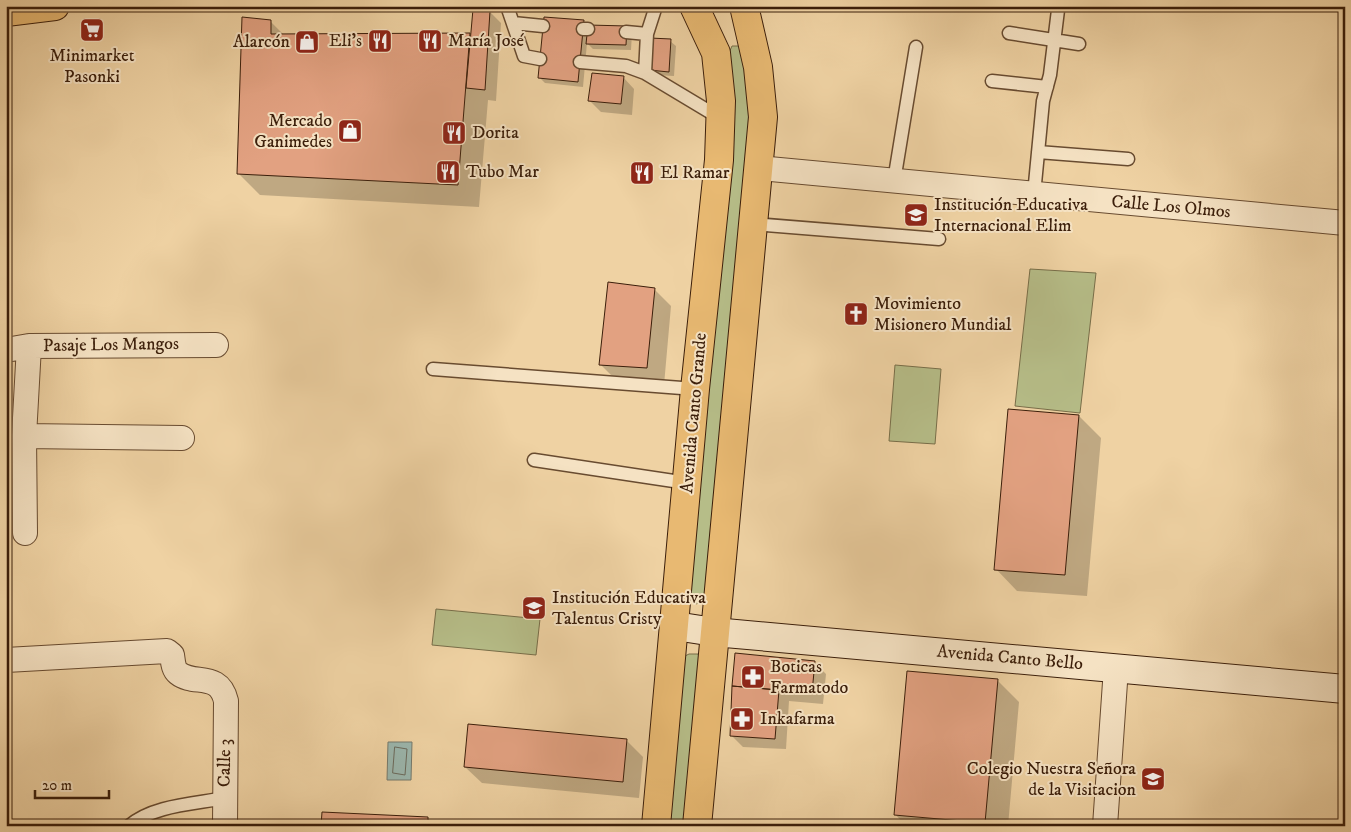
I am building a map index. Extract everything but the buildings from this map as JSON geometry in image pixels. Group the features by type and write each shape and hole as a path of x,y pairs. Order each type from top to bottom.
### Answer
{"main road":[{"path":"6,12 55,6"},
{"name":"Avenida Canto Grande","path":"656,826 695,389 718,174 721,101 716,53 694,6"},
{"path":"697,826 759,168 762,108 758,67 744,6"}],"street":[{"name":"Calle Los Olmos","path":"759,168 1345,223"},
{"name":"Pasaje Los Mangos","path":"6,350 29,346 216,344"},
{"path":"25,533 24,436 29,346"},
{"path":"24,436 182,438"},
{"name":"Avenida Canto Bello","path":"675,626 714,632 1345,689"},
{"name":"Calle 3","path":"6,660 167,651 172,655 174,669 179,674 214,683 223,690 226,701 225,826"},
{"path":"1105,826 1116,668"}],"lane":[{"path":"507,6 524,56 540,59"},
{"path":"645,72 647,34 656,6"},
{"path":"1034,194 1058,10"},
{"path":"513,23 543,26"},
{"path":"626,32 647,34"},
{"path":"1009,33 1079,44"},
{"path":"894,181 916,46"},
{"path":"580,62 626,66 645,72 720,118"},
{"path":"992,81 1047,87"},
{"path":"1038,152 1128,159"},
{"path":"754,224 939,239"},
{"path":"433,370 695,389"},
{"path":"534,460 687,482"},
{"path":"129,826 136,820 153,812 225,798"}],"green space":[{"path":"732,46 741,46 752,88 707,599 696,604 687,597 733,87 729,53"},
{"path":"1030,269 1096,273 1080,413 1015,406"},
{"path":"895,365 941,369 935,444 889,441"},
{"path":"436,609 540,619 536,655 432,645"},
{"path":"689,654 698,654 703,665 689,826 666,826 681,658"}],"water":[{"path":"388,742 412,742 411,780 387,780"}],"place":[{"name":"Minimarket Pasonki","path":"92,30"},
{"name":"Eli's","path":"380,41"},
{"name":"María José","path":"430,41"},
{"name":"Alarcón","path":"307,42"},
{"name":"Mercado Ganimedes","path":"350,131"},
{"name":"Dorita","path":"454,133"},
{"name":"Tubo Mar","path":"448,172"},
{"name":"El Ramar","path":"642,173"},
{"name":"Institución Educativa Internacional Elim","path":"916,215"},
{"name":"Movimiento Misionero Mundial","path":"856,314"},
{"name":"Institución Educativa Talentus Cristy","path":"534,608"},
{"name":"Boticas Farmatodo","path":"753,677"},
{"name":"Inkafarma","path":"742,719"},
{"name":"Colegio Nuestra Señora de la Visitacion","path":"1153,779"}]}
